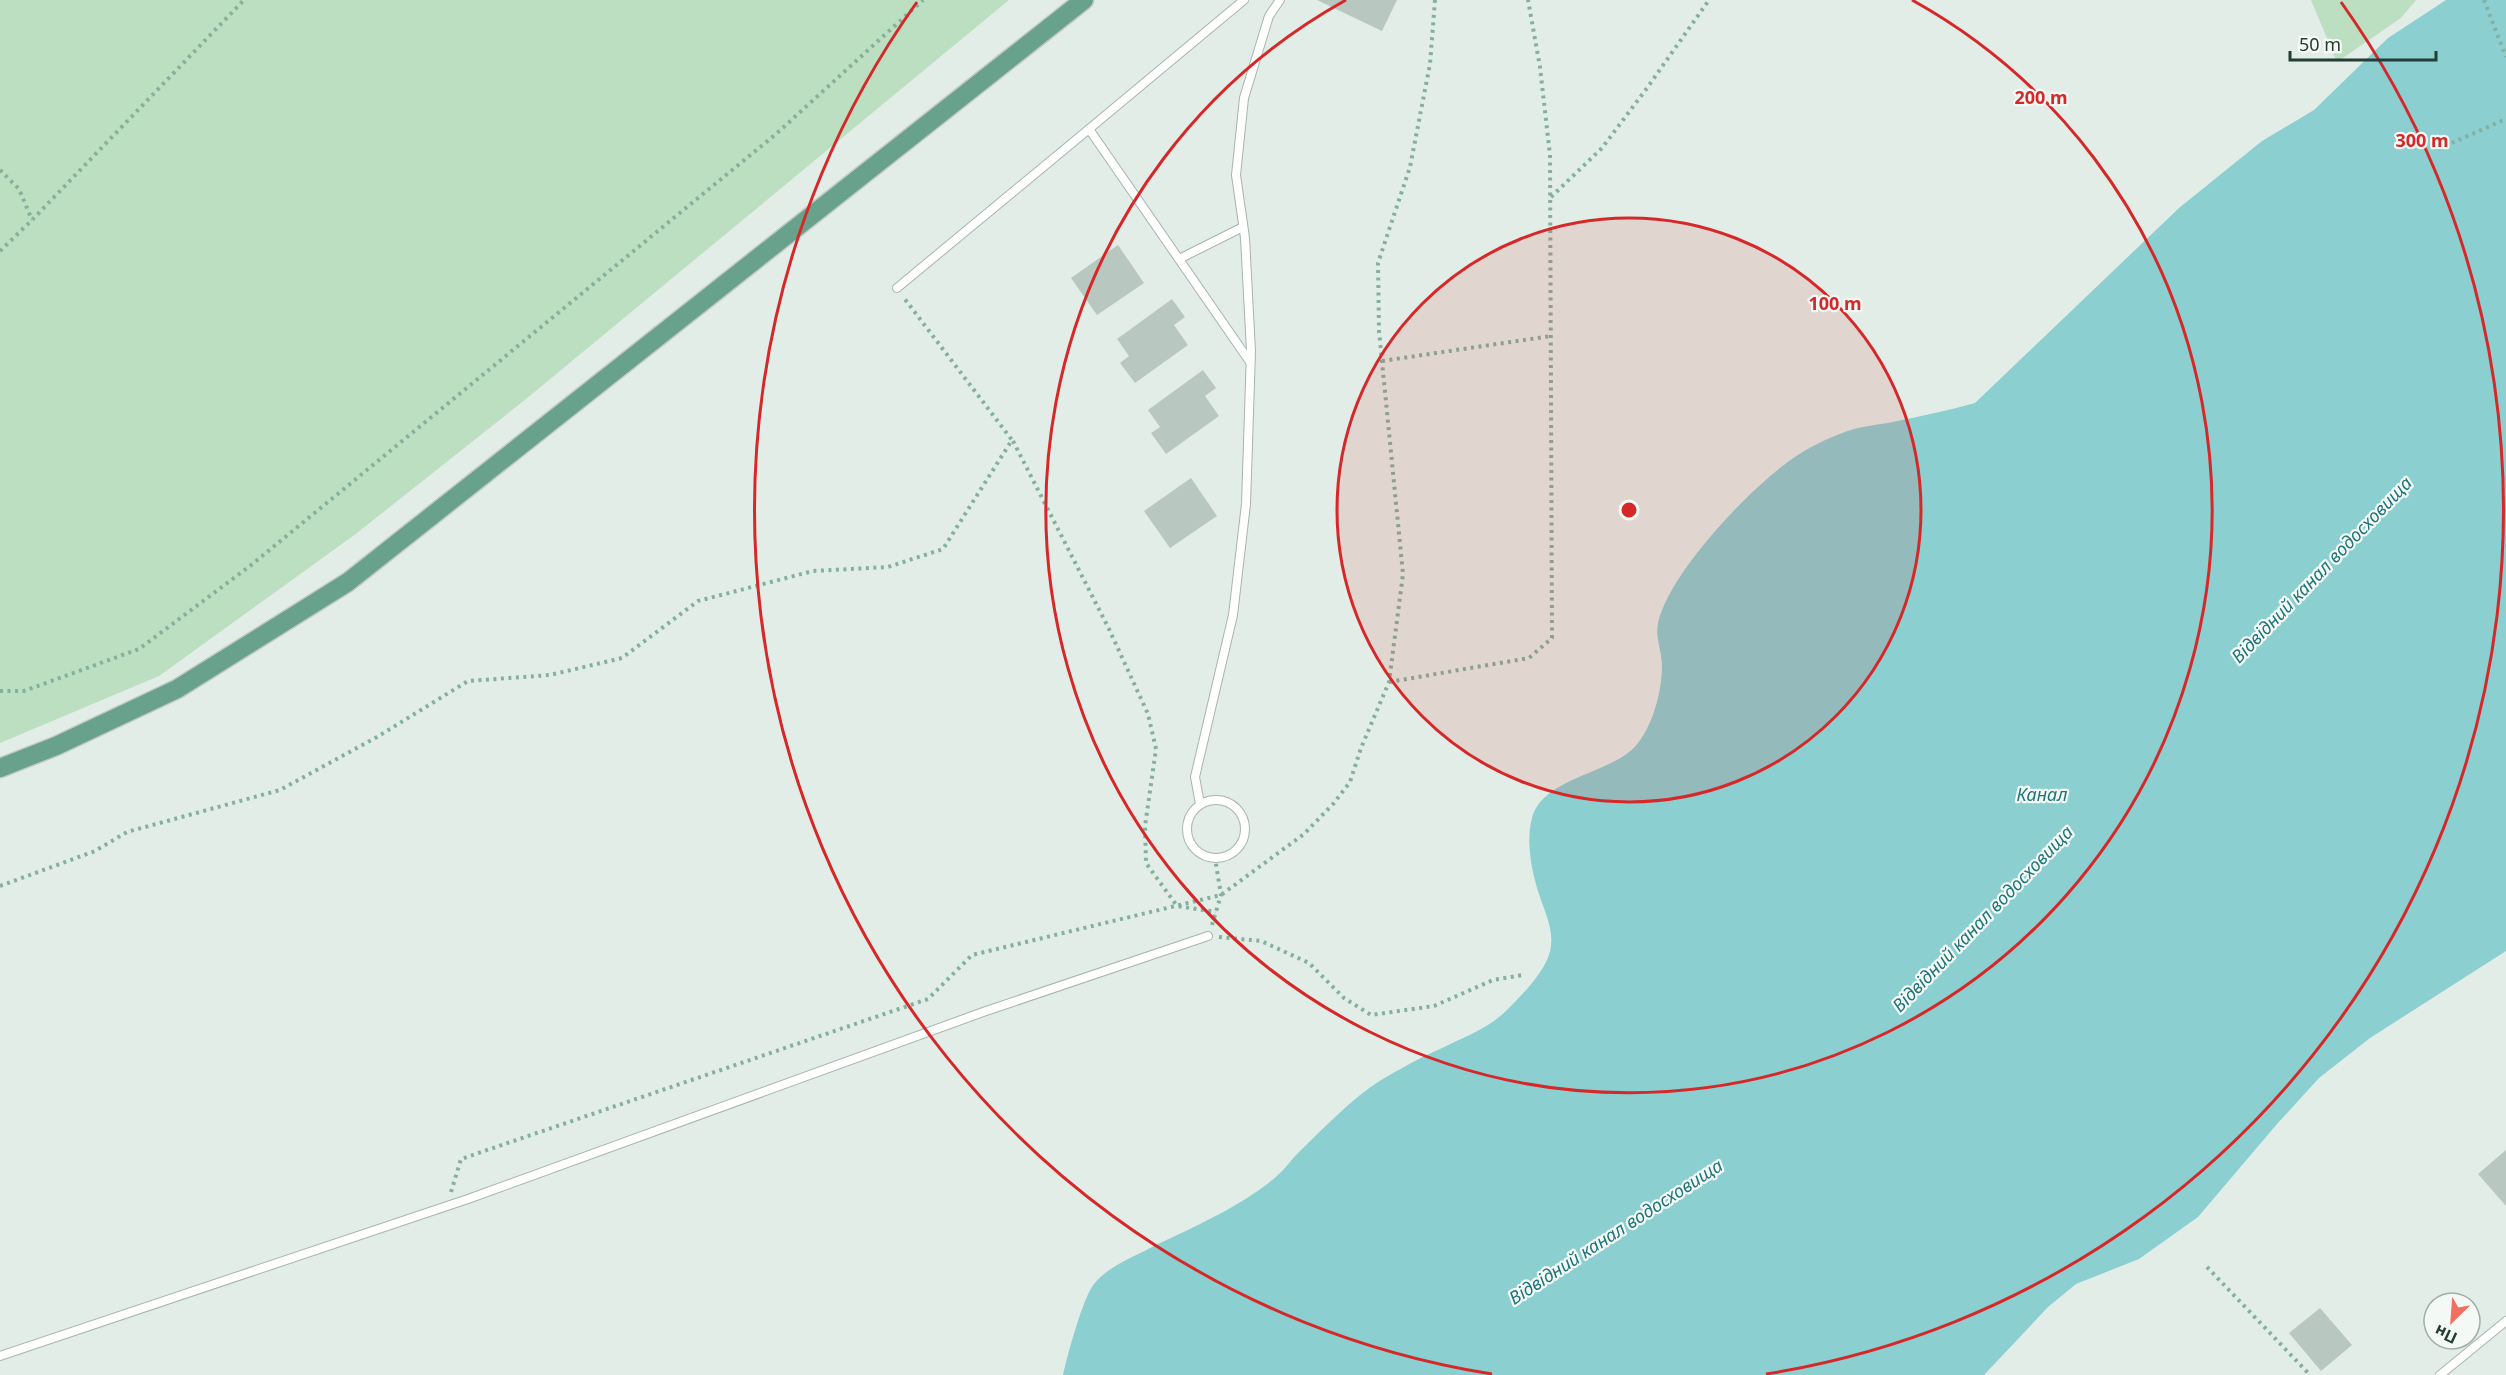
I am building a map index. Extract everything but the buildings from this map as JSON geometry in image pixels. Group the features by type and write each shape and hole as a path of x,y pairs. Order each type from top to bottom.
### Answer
{"main road":[{"path":"0,768 56,746 177,689 348,582 1084,0"}],"lane":[{"path":"897,288 1244,0"},
{"path":"1200,804 1195,777 1233,615 1246,504 1250,363 1243,227 1236,175 1244,98 1269,16 1280,0"},
{"path":"1089,129 1250,363"},
{"path":"1179,259 1243,227"},
{"path":"1219,800 1228,802 1242,816 1245,826 1240,845 1234,852 1215,858 1198,852 1187,837 1188,818 1200,804 1219,800"},
{"path":"0,1356 446,1206 986,1011 1208,936"},
{"path":"2440,1375 2506,1321"}],"path":[{"path":"0,251 244,0"},
{"path":"0,691 24,691 139,650 250,566 776,134 923,0"},
{"path":"446,1206 461,1159 927,999 972,955 1221,895 1304,834 1334,803 1350,782 1361,748 1389,682 1403,574 1382,361 1378,263 1410,166 1430,64 1436,0"},
{"path":"1389,682 1528,658 1552,638 1550,155 1541,78 1528,0"},
{"path":"1551,197 1602,148 1709,0"},
{"path":"2484,0 2506,57"},
{"path":"2438,150 2506,119"},
{"path":"0,170 19,189 32,220"},
{"path":"897,288 1012,440 1109,629 1148,714 1156,749 1145,826 1146,863 1177,906 1216,912"},
{"path":"1382,361 1551,336"},
{"path":"0,886 95,851 127,832 280,790 377,736 468,681 550,675 622,658 698,601 813,571 888,567 943,549 1012,440"},
{"path":"1215,858 1221,895 1208,936 1261,941 1309,963 1344,998 1371,1015 1434,1005 1493,980 1523,975"},
{"path":"2207,1267 2310,1375"}],"green space":[{"path":"0,0 1009,0 526,399 357,533 159,676 0,743"},
{"path":"2311,0 2416,0 2401,18 2337,62"}],"water":[{"name":"Канал","path":"2446,0 2506,0 2506,951 2370,1038 2319,1078 2198,1217 2139,1259 2076,1284 2048,1307 1984,1375 1063,1375 1085,1301 1094,1284 1107,1272 1251,1195 1278,1175 1348,1105 1370,1088 1410,1064 1494,1021 1534,980 1550,953 1551,935 1531,864 1529,836 1532,818 1539,804 1550,793 1564,784 1613,762 1638,743 1656,707 1662,666 1657,629 1665,603 1694,557 1734,510 1775,472 1798,455 1838,434 1975,403 2179,208 2262,141 2314,110 2388,38"}],"water label":[{"name":"Відвідний канал водосховища","path":"2322,570"},
{"name":"Відвідний канал водосховища","path":"1983,919"},
{"name":"Відвідний канал водосховища","path":"1616,1232"}]}
